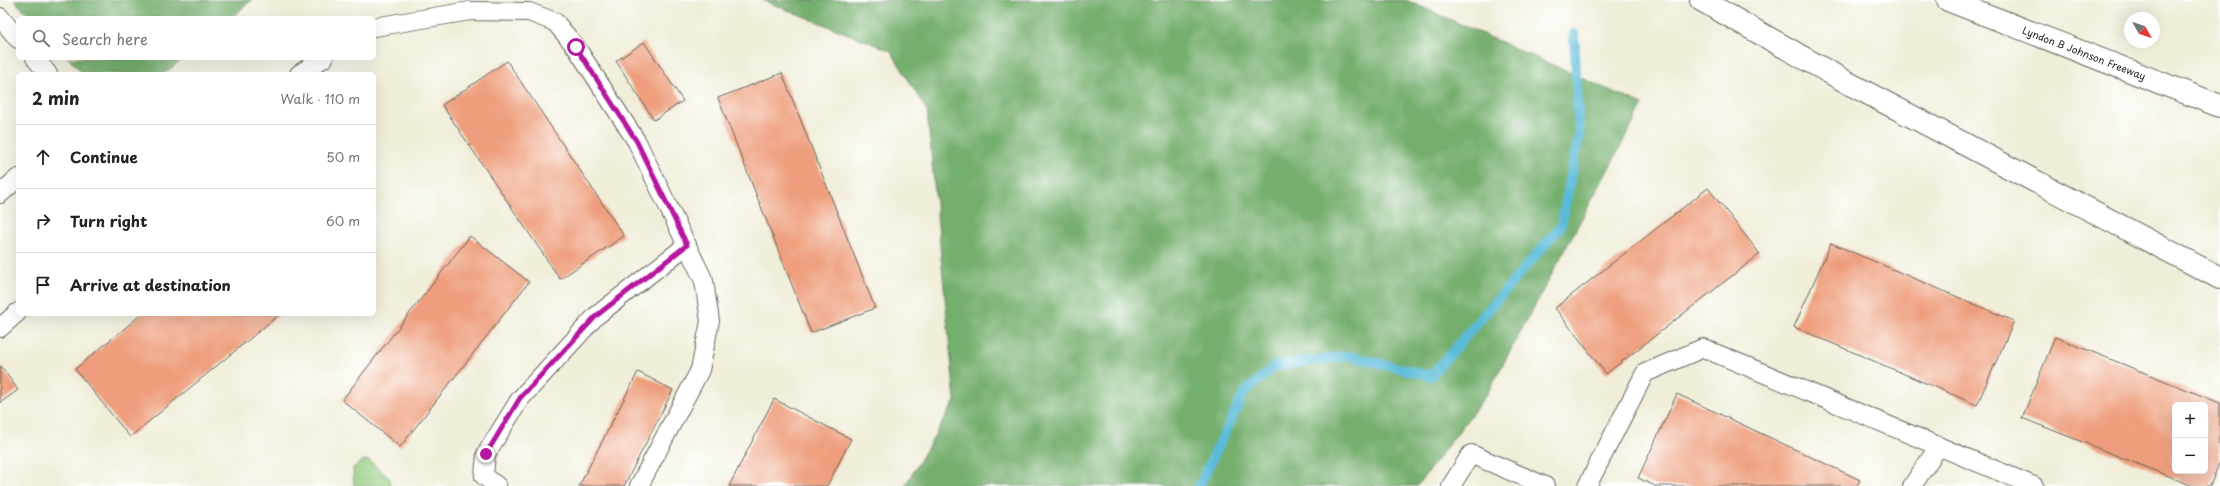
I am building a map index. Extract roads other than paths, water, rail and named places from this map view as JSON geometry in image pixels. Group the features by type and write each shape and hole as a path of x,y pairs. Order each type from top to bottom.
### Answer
{"highway":[{"path":"1701,0 1850,84 2220,278"},
{"name":"Lyndon B Johnson Freeway","path":"1948,0 2220,106"}],"lane":[{"path":"376,27 470,11 529,12 555,22 576,47 637,142 704,281 710,321 700,370 639,486"},
{"path":"0,18 16,37"},
{"path":"37,60 46,72"},
{"path":"302,72 321,60"},
{"path":"0,194 16,180"},
{"path":"497,486 484,476 486,454 520,398 596,316 687,245"},
{"path":"0,328 16,314"},
{"path":"1587,486 1645,373 1703,348 2034,486"},
{"path":"1912,486 1939,446"},
{"path":"1451,486 1471,454 1545,486"}],"waterway":[{"path":"1199,486 1244,393 1275,366 1349,356 1431,376 1561,226 1579,135 1574,34"}]}
